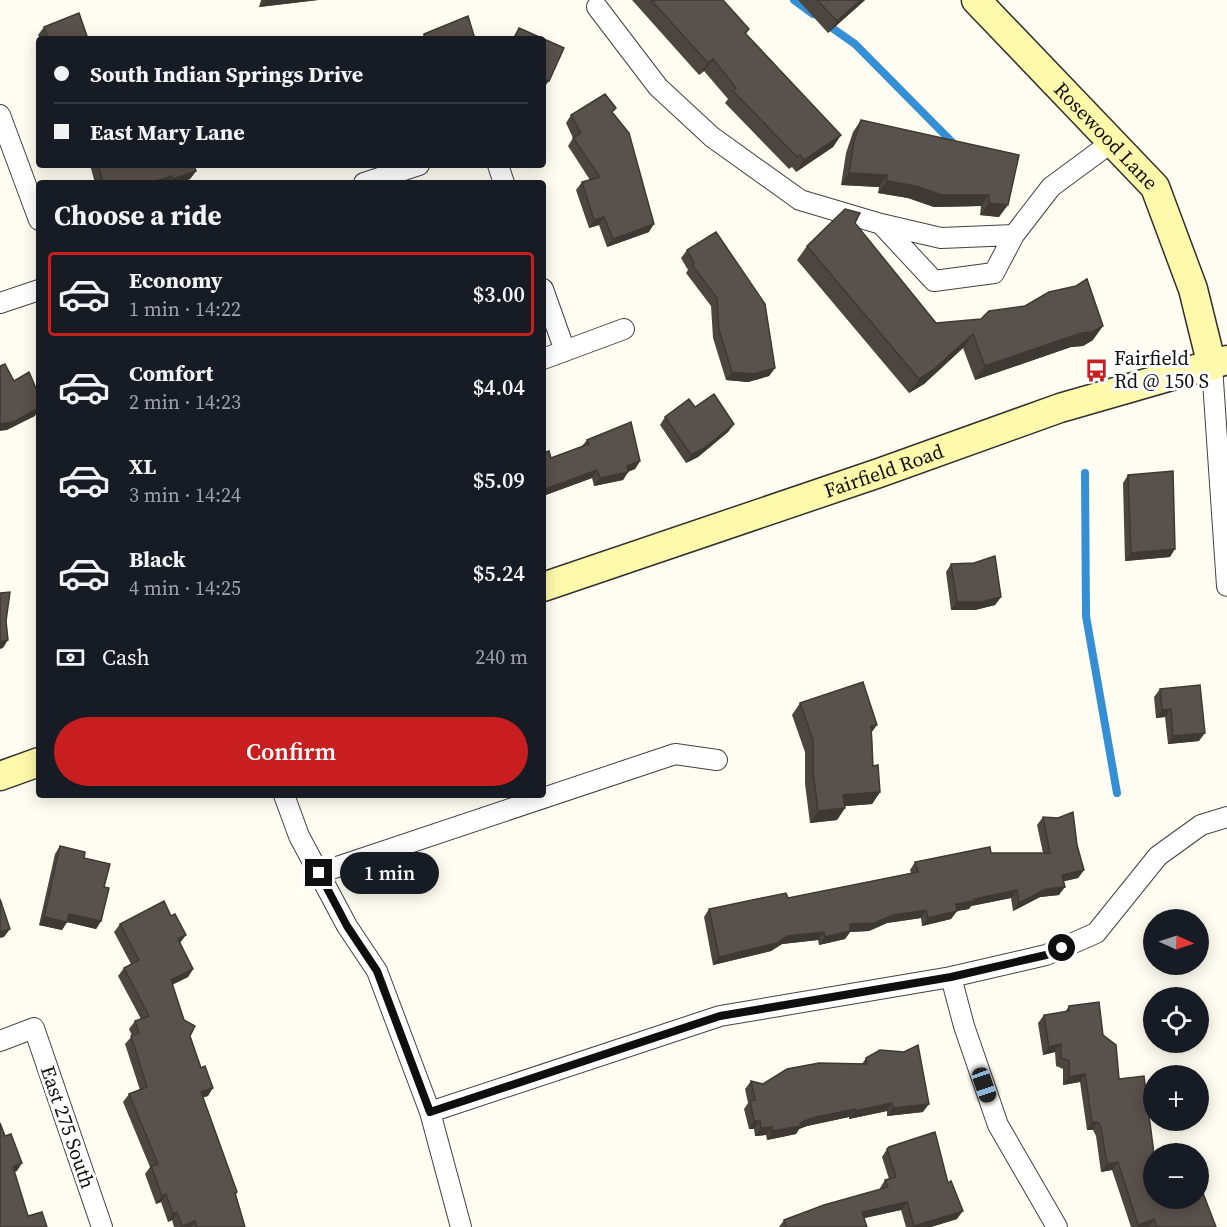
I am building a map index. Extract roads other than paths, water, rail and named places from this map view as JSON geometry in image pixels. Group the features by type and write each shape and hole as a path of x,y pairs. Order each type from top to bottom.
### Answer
{"street":[{"name":"Rosewood Lane","path":"976,0 1155,187 1219,363"},
{"path":"597,7 658,87 712,137 800,200 881,224 941,238 1014,235"},
{"path":"0,115 36,212"},
{"path":"881,224 934,281 993,273 1014,235 1051,187 1112,142"},
{"path":"373,180 410,168"},
{"path":"0,303 36,291"},
{"path":"546,297 566,351"},
{"path":"546,358 624,329"},
{"path":"1219,363 1227,586"},
{"name":"Fairfield Road","path":"546,586 879,473 1060,408 1219,363"},
{"path":"546,797 675,754 717,760"},
{"path":"0,776 36,763"},
{"path":"285,798 299,836 347,926 377,971 430,1112 460,1227"},
{"path":"319,873 543,798"},
{"path":"430,1112 720,1016 951,977 1046,955 1096,933 1158,856 1201,825 1227,818"},
{"path":"951,977 964,1026 998,1125 1057,1227"},
{"name":"East 275 South","path":"0,1041 34,1028 102,1227"}],"waterway":[{"path":"794,0 813,14"},
{"path":"825,23 855,44 956,146"},
{"path":"1085,473 1086,616 1117,793"}],"place":[{"name":"Fairfield Rd @ 150 S","path":"1096,370"}]}
